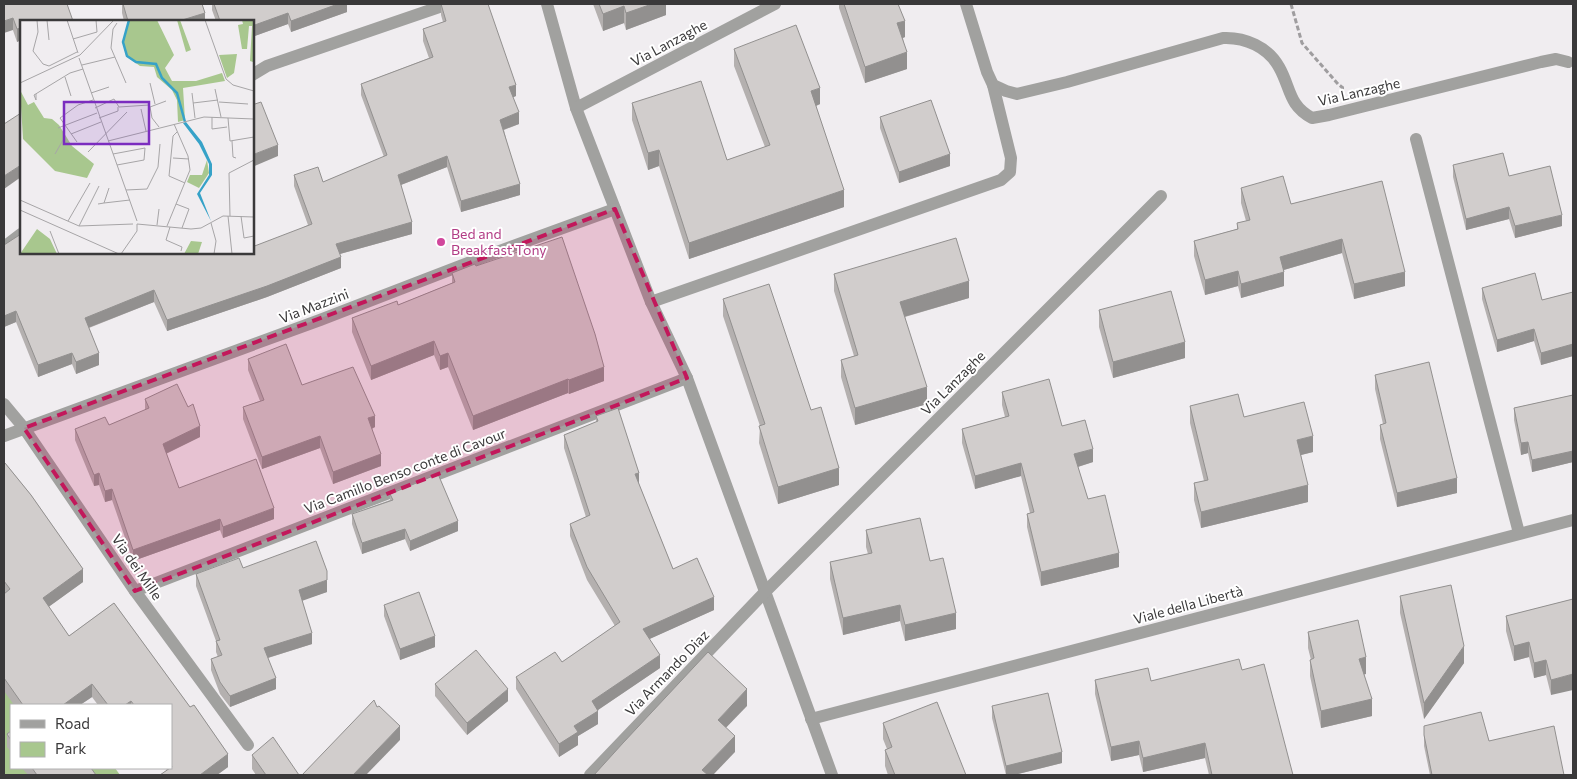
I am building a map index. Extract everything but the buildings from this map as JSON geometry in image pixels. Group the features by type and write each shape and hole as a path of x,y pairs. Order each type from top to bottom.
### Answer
{"street":[{"path":"254,74 267,66 448,4"},
{"path":"547,4 576,108 651,302 687,378 832,775"},
{"name":"Via Lanzaghe","path":"576,108 775,4"},
{"path":"651,302 1001,180 1010,172 1012,158 993,85 987,72 966,4"},
{"name":"Via Lanzaghe","path":"993,85 1017,94 1067,82 1223,38 1234,37 1248,41 1271,56 1279,66 1296,107 1312,118 1541,62 1556,59 1568,62"},
{"path":"1416,139 1519,533"},
{"name":"Via Lanzaghe","path":"765,592 1161,196"},
{"name":"Via Mazzini","path":"4,436 615,209"},
{"path":"4,247 20,235"},
{"name":"Via Camillo Benso conte di Cavour","path":"135,591 687,378"},
{"name":"Via dei Mille","path":"4,404 24,428 135,591 248,745"},
{"name":"Viale della Libertà","path":"811,719 1573,520"},
{"name":"Via Armando Diaz","path":"590,775 765,592"}],"path":[{"path":"1291,4 1302,42 1338,84 1343,88 1351,88"}],"highlighted area":[{"path":"615,209 687,378 135,591 24,428"}],"green space":[{"path":"4,614 70,704 10,704 10,769 116,769 120,775 4,775"}],"place":[{"name":"Bed and Breakfast Tony","path":"441,242"}]}
